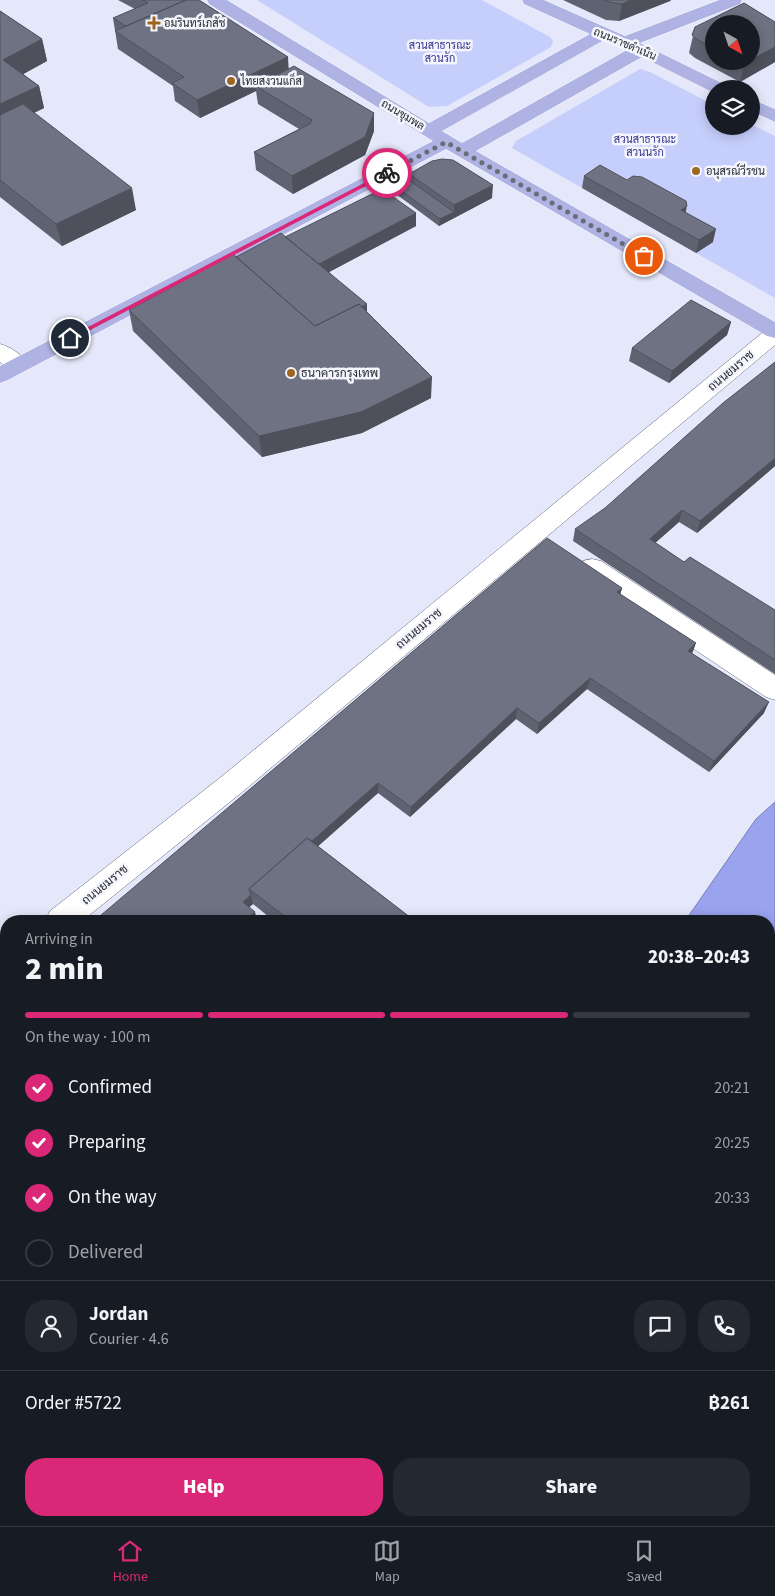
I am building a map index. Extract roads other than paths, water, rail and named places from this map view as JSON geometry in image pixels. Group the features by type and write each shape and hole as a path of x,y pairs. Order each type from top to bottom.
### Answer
{"main road":[{"name":"ถนนชุมพล","path":"215,0 454,147 775,332"},
{"name":"ถนนราชดำเนิน","path":"530,0 602,34 633,46 705,82"},
{"path":"9,370 454,147 633,46 734,0"},
{"path":"428,131 602,34"},
{"path":"760,108 775,116"}],"street":[{"name":"ถนนยมราช","path":"67,915 231,784 775,332"},
{"path":"0,351 9,370"},
{"path":"536,531 775,689"}],"water":[{"path":"775,802 775,915 689,915 756,819"}],"place":[{"name":"อมรินทร์เภสัช","path":"154,23"},
{"name":"ไทยสงวนแก็ส","path":"231,81"},
{"name":"อนุสรณ์วีรชน","path":"696,171"},
{"name":"ธนาคารกรุงเทพ","path":"291,373"}],"park label":[{"name":"สวนสาธารณะ สวนรัก","path":"440,51"},
{"name":"สวนสาธารณะ สวนนรัก","path":"645,145"}]}
